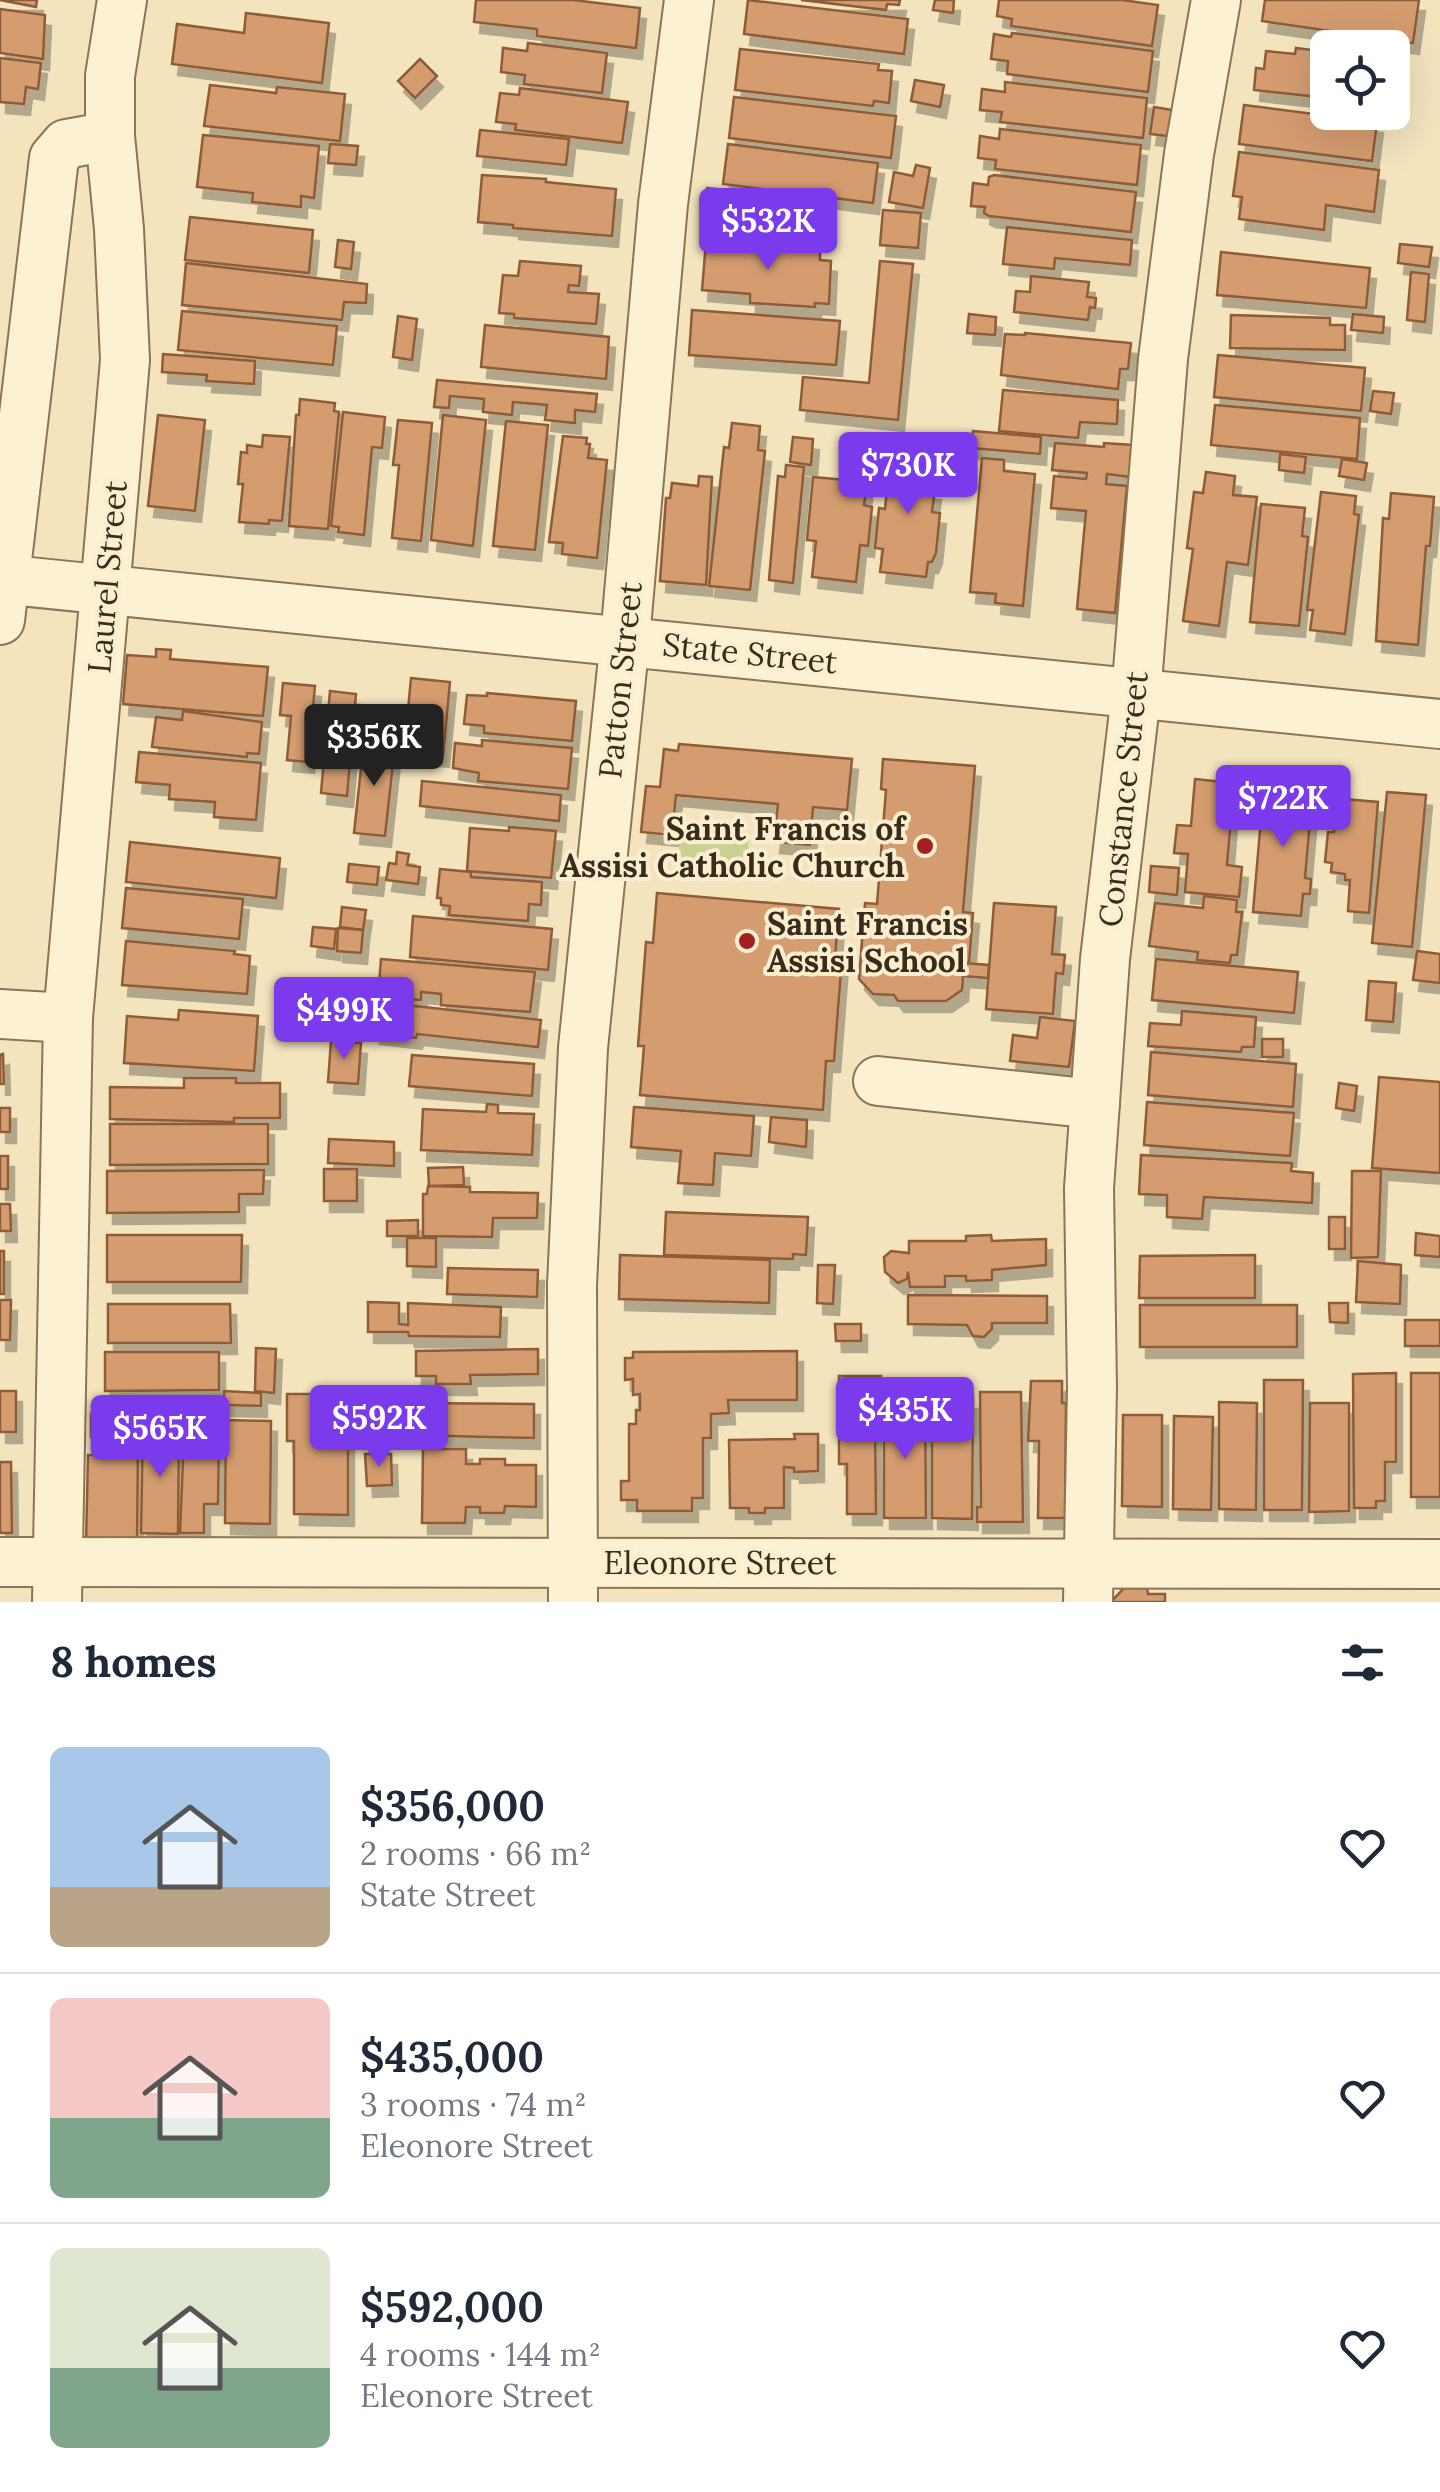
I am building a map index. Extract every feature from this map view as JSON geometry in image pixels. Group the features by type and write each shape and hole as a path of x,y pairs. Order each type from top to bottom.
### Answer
{"street":[{"name":"Laurel Street","path":"57,1582 68,1018 125,360 110,136 110,76 122,0"},
{"name":"Patton Street","path":"573,1582 572,1285 583,1048 663,204 689,0"},
{"name":"Constance Street","path":"1089,1583 1089,1188 1105,959 1136,694 1164,358 1189,154 1216,0"},
{"path":"1,592 54,158 66,144 110,136"},
{"name":"State Street","path":"1,592 107,589 1440,724"},
{"path":"0,1014 68,1018"},
{"path":"878,1081 1095,1104"},
{"name":"Eleonore Street","path":"0,1562 57,1582 1089,1583 1440,1564"}],"green space":[{"path":"680,835 749,840 746,876 678,869"}],"building":[{"path":"0,0 37,0 36,7"},
{"path":"476,0 573,0 640,8 636,48 537,36 537,29 474,22"},
{"path":"748,0 908,19 904,54 744,34"},
{"path":"801,0 900,0 899,5 887,4 886,10"},
{"path":"935,0 954,0 953,13 933,10"},
{"path":"999,0 1122,0 1158,5 1152,46 1011,26 1012,19 997,16"},
{"path":"1265,0 1419,0 1413,43 1410,30 1324,30 1262,21"},
{"path":"0,9 45,15 43,59 0,53"},
{"path":"246,13 329,23 322,83 172,64 177,24 244,33"},
{"path":"1012,33 1153,51 1148,92 1007,74 1008,61 991,59 994,34 1011,37"},
{"path":"528,43 607,53 602,93 524,84 525,75 501,72 503,48 527,51"},
{"path":"1296,48 1310,50 1310,96 1254,90 1256,68 1264,69 1266,51 1295,54"},
{"path":"740,49 879,64 878,70 892,71 889,103 874,101 873,106 735,90"},
{"path":"0,58 41,63 38,89 26,87 24,104 0,102"},
{"path":"420,59 437,76 415,98 398,81"},
{"path":"915,80 944,85 940,107 911,101"},
{"path":"1005,82 1147,98 1143,138 1000,122 1002,112 980,110 982,89 1005,92"},
{"path":"210,85 276,93 277,87 345,94 340,141 204,126"},
{"path":"520,88 628,102 622,143 515,130 516,124 496,122 500,93 519,95"},
{"path":"734,97 896,116 891,158 729,138"},
{"path":"1244,105 1310,113 1310,130 1376,130 1372,161 1239,144"},
{"path":"1154,107 1172,110 1167,136 1150,134"},
{"path":"1000,129 1141,145 1137,185 995,169 996,160 978,158 980,136 999,139"},
{"path":"480,130 569,139 566,165 477,156"},
{"path":"203,135 319,146 314,198 301,196 301,207 252,202 253,193 197,187"},
{"path":"330,144 358,146 356,165 328,163"},
{"path":"728,144 878,163 873,203 723,184"},
{"path":"1239,152 1379,170 1374,212 1326,205 1324,230 1239,219 1242,197 1233,196"},
{"path":"916,165 930,168 923,208 889,202 894,172 913,176"},
{"path":"482,175 616,189 612,236 478,222"},
{"path":"989,177 1136,192 1131,232 989,216 984,213 985,207 971,206 973,183 988,185"},
{"path":"707,188 826,201 823,235 756,228 757,220 704,215"},
{"path":"883,210 921,213 918,248 880,245"},
{"path":"190,217 313,230 309,273 185,260"},
{"path":"1007,227 1132,240 1130,265 1055,258 1054,269 1003,264"},
{"path":"755,239 800,243 799,250 820,252 820,260 831,261 829,304 815,303 815,307 750,303 750,294 702,290 706,242 755,246"},
{"path":"338,240 354,242 351,269 335,267"},
{"path":"1400,244 1432,247 1429,267 1398,263"},
{"path":"1221,252 1370,268 1366,308 1217,295"},
{"path":"520,261 581,266 579,286 569,285 568,292 599,294 596,324 514,318 514,314 499,313 503,275 518,276"},
{"path":"880,261 913,264 898,420 800,410 803,377 869,383"},
{"path":"186,263 367,284 366,303 344,302 342,320 182,305"},
{"path":"1411,272 1429,274 1425,322 1407,320"},
{"path":"1031,276 1089,282 1087,297 1096,298 1088,320 1014,312 1016,291 1030,292"},
{"path":"692,310 840,321 836,365 689,355"},
{"path":"182,311 337,326 333,365 178,350"},
{"path":"969,314 996,317 995,335 967,333"},
{"path":"1353,314 1384,317 1383,333 1351,330"},
{"path":"1231,315 1330,318 1330,325 1345,325 1345,350 1230,348"},
{"path":"398,316 417,319 412,360 393,357"},
{"path":"485,325 609,337 606,379 481,367"},
{"path":"1005,334 1131,343 1128,369 1120,369 1118,389 1001,375"},
{"path":"163,354 255,361 254,384 206,381 207,375 162,372"},
{"path":"1218,355 1365,368 1361,411 1214,397"},
{"path":"437,380 597,394 595,412 575,410 575,423 545,420 547,405 513,402 512,415 483,412 484,399 450,396 449,408 434,407"},
{"path":"1003,390 1118,400 1117,424 1080,422 1078,438 999,431"},
{"path":"1373,391 1394,393 1391,414 1370,411"},
{"path":"300,399 335,403 334,411 339,412 328,529 289,526"},
{"path":"1215,405 1360,418 1357,459 1211,445"},
{"path":"343,412 385,417 382,448 372,447 364,535 338,532 339,527 331,526"},
{"path":"158,415 205,420 195,511 148,506"},
{"path":"443,415 486,420 473,546 431,540"},
{"path":"398,420 432,423 421,541 392,538 399,465 393,465"},
{"path":"506,421 548,425 535,550 493,546"},
{"path":"732,423 760,426 758,450 765,451 750,590 709,586 724,447 729,448"},
{"path":"973,431 1041,437 1040,454 972,448"},
{"path":"263,435 290,437 282,521 239,522 241,452 247,453 247,445 262,447"},
{"path":"563,436 587,438 588,458 607,460 597,558 562,554 563,543 549,542"},
{"path":"793,437 813,439 811,465 790,462"},
{"path":"898,443 930,447 928,472 917,471 915,487 935,489 932,512 940,513 936,553 928,562 926,577 880,572 883,549 875,548 879,508 885,509 889,468 895,469"},
{"path":"1055,443 1133,445 1130,477 1107,474 1106,484 1127,486 1115,613 1077,609 1086,511 1051,508 1054,476 1086,479 1087,473 1052,470"},
{"path":"1280,454 1306,457 1304,473 1279,470"},
{"path":"982,458 1004,460 1004,471 1035,474 1023,606 995,603 996,594 970,592"},
{"path":"1342,459 1367,463 1364,480 1339,476"},
{"path":"786,465 804,467 793,583 769,580 778,476 785,477"},
{"path":"1206,472 1235,476 1233,495 1257,497 1248,565 1227,562 1219,626 1183,621 1193,549 1187,548 1194,492 1203,493"},
{"path":"699,476 712,477 706,585 660,581 666,498 670,498 672,483 698,486"},
{"path":"813,477 867,482 864,505 872,507 868,546 860,545 856,582 812,577 816,541 807,540"},
{"path":"1321,492 1356,496 1354,514 1359,515 1345,634 1310,630 1313,610 1307,610"},
{"path":"1391,493 1434,497 1418,645 1376,641 1383,518 1389,519"},
{"path":"1261,504 1305,508 1302,536 1308,537 1299,626 1250,622"},
{"path":"156,649 171,650 170,659 268,667 263,716 123,704 127,655 156,657"},
{"path":"411,678 450,682 443,756 404,752"},
{"path":"283,683 315,686 308,762 287,760 291,716 280,715"},
{"path":"330,691 356,694 347,796 321,793"},
{"path":"487,693 576,701 572,741 484,733 484,726 464,724 467,695"},
{"path":"183,711 262,722 259,754 247,753 247,757 152,747 156,717 182,720"},
{"path":"482,740 572,748 568,789 478,781 479,773 453,768 455,743 482,746"},
{"path":"364,741 395,745 385,836 354,833"},
{"path":"679,744 852,759 847,810 813,807 810,845 774,842 778,804 676,795 672,835 641,832 646,786 660,787 664,749 678,751"},
{"path":"139,752 261,763 256,820 214,817 215,802 169,799 170,785 136,782"},
{"name":"Saint Francis of Assisi Catholic Church","path":"883,759 975,766 963,912 973,913 969,963 964,963 962,990 946,1001 898,1001 894,995 873,994 859,979 865,903 877,904 886,790 881,789"},
{"path":"1195,779 1234,783 1227,865 1242,867 1239,897 1185,892 1188,854 1174,853 1177,825 1191,826"},
{"path":"422,781 561,795 559,821 420,806"},
{"path":"1260,783 1313,787 1305,878 1311,879 1310,894 1303,894 1301,916 1253,912 1263,795 1259,795"},
{"path":"1387,792 1426,795 1412,947 1372,943"},
{"path":"1332,798 1378,802 1369,913 1348,911 1350,880 1345,880 1345,874 1331,872 1332,863 1325,862 1328,832 1334,832"},
{"path":"509,827 556,831 551,878 467,871 470,828 509,831"},
{"path":"130,842 280,858 276,898 126,882"},
{"path":"397,852 409,854 407,865 420,867 418,884 386,880 389,863 396,864"},
{"path":"349,864 379,867 377,885 347,882"},
{"path":"1151,866 1179,868 1177,895 1149,892"},
{"path":"440,869 471,872 471,877 542,882 541,905 529,904 528,921 449,915 450,906 441,905 441,898 437,898"},
{"path":"126,888 243,899 239,939 122,928"},
{"name":"Saint Francis Assisi School","path":"657,893 839,909 835,958 842,958 834,1061 826,1061 823,1110 640,1095 644,1046 638,1046 646,942 653,943"},
{"path":"1204,896 1237,900 1236,912 1242,912 1237,955 1231,955 1230,963 1197,960 1198,952 1149,946 1155,903 1203,908"},
{"path":"994,903 1056,907 1052,954 1065,955 1063,974 1056,973 1053,1014 986,1009"},
{"path":"342,907 366,910 363,930 340,927"},
{"path":"413,916 552,929 548,970 410,957"},
{"path":"313,927 336,929 334,949 311,946"},
{"path":"338,928 363,930 361,953 337,951"},
{"path":"126,941 235,951 234,954 250,956 247,994 122,985"},
{"path":"1417,951 1440,954 1440,983 1413,980"},
{"path":"381,959 535,972 530,1012 441,1005 441,994 421,992 421,1000 378,997"},
{"path":"1156,959 1298,972 1294,1013 1152,1000"},
{"path":"964,963 989,965 988,978 963,976"},
{"path":"1369,981 1396,983 1393,1022 1366,1020"},
{"path":"293,988 326,992 323,1015 290,1011"},
{"path":"378,1002 541,1020 538,1047 374,1033"},
{"path":"179,1010 258,1016 254,1071 124,1063 127,1016 178,1020"},
{"path":"1182,1011 1256,1017 1254,1047 1242,1047 1241,1052 1148,1046 1150,1023 1181,1025"},
{"path":"1040,1017 1075,1021 1069,1067 1010,1061 1013,1035 1037,1038"},
{"path":"1262,1039 1283,1039 1283,1057 1262,1057"},
{"path":"331,1041 361,1043 358,1084 328,1082"},
{"path":"1151,1052 1296,1064 1293,1107 1148,1095"},
{"path":"3,1054 4,1084 0,1084 0,1055"},
{"path":"412,1055 534,1064 532,1096 409,1086"},
{"path":"1379,1077 1440,1082 1440,1173 1372,1168"},
{"path":"184,1078 280,1083 280,1118 234,1118 234,1122 110,1119 110,1087 184,1088"},
{"path":"1339,1083 1357,1086 1354,1111 1336,1108"},
{"path":"1147,1102 1294,1113 1290,1156 1144,1145"},
{"path":"487,1104 498,1105 498,1113 534,1114 532,1155 421,1150 423,1109 486,1112"},
{"path":"634,1107 754,1116 751,1156 715,1153 713,1185 678,1183 681,1151 631,1147"},
{"path":"0,1108 10,1108 10,1132 0,1132"},
{"path":"771,1117 807,1120 806,1147 769,1142"},
{"path":"110,1124 268,1124 268,1164 110,1165"},
{"path":"329,1139 394,1142 394,1166 328,1163"},
{"path":"1141,1155 1292,1163 1291,1171 1313,1173 1312,1203 1204,1197 1202,1219 1167,1217 1167,1195 1139,1194"},
{"path":"0,1156 8,1156 8,1189 0,1189"},
{"path":"463,1167 464,1185 429,1186 428,1168"},
{"path":"324,1169 357,1169 357,1201 324,1201"},
{"path":"264,1170 263,1194 239,1194 239,1212 107,1213 107,1171"},
{"path":"1352,1171 1381,1171 1378,1257 1351,1258"},
{"path":"428,1186 470,1187 470,1192 538,1193 537,1218 493,1218 492,1237 423,1236 423,1194 427,1194"},
{"path":"0,1204 10,1204 11,1231 0,1231"},
{"path":"666,1212 808,1217 806,1255 793,1254 793,1259 664,1255"},
{"path":"1329,1217 1345,1217 1345,1249 1329,1249"},
{"path":"418,1220 418,1236 387,1236 387,1221"},
{"path":"1416,1233 1440,1236 1440,1257 1415,1255"},
{"path":"107,1235 242,1235 241,1282 107,1282"},
{"path":"991,1235 992,1241 1046,1239 1046,1265 992,1270 992,1280 966,1281 966,1276 945,1276 945,1287 910,1287 908,1272 907,1279 898,1283 885,1272 884,1257 891,1251 909,1253 909,1241 966,1241 966,1236"},
{"path":"407,1238 436,1238 436,1267 407,1266"},
{"path":"0,1251 4,1251 4,1294 0,1294"},
{"path":"620,1255 770,1260 769,1303 619,1299"},
{"path":"1255,1255 1255,1298 1139,1298 1140,1256"},
{"path":"1358,1261 1401,1265 1400,1304 1356,1302"},
{"path":"818,1265 835,1265 833,1304 817,1303"},
{"path":"448,1268 538,1270 537,1297 447,1294"},
{"path":"908,1295 1047,1296 1047,1323 992,1323 984,1337 973,1336 967,1325 908,1324"},
{"path":"0,1300 11,1300 10,1340 0,1340"},
{"path":"368,1302 399,1303 399,1324 408,1325 408,1303 501,1307 500,1337 368,1332"},
{"path":"1329,1303 1348,1303 1348,1323 1330,1322"},
{"path":"108,1304 230,1304 231,1343 108,1343"},
{"path":"1140,1305 1297,1305 1297,1347 1140,1347"},
{"path":"1405,1320 1440,1320 1440,1346 1405,1346"},
{"path":"835,1324 861,1324 861,1341 836,1341"},
{"path":"256,1348 276,1349 274,1393 255,1391"},
{"path":"538,1349 538,1374 470,1375 471,1384 436,1384 436,1376 416,1376 416,1351"},
{"path":"797,1351 797,1400 728,1400 729,1413 711,1414 711,1438 703,1438 703,1498 692,1498 692,1511 637,1511 637,1500 621,1500 621,1481 629,1481 629,1424 636,1424 636,1410 640,1410 640,1394 633,1395 633,1379 625,1380 625,1358 633,1358 633,1352"},
{"path":"105,1352 219,1352 219,1390 105,1391"},
{"path":"1396,1373 1396,1462 1385,1462 1385,1501 1376,1501 1376,1508 1354,1508 1353,1374"},
{"path":"1411,1373 1440,1373 1440,1497 1411,1497"},
{"path":"839,1376 881,1376 881,1419 875,1419 876,1514 847,1514 847,1464 839,1464 839,1435 847,1435 846,1420 839,1420"},
{"path":"1264,1380 1303,1380 1302,1510 1264,1510"},
{"path":"1031,1381 1062,1381 1062,1403 1066,1403 1065,1518 1038,1518 1039,1441 1028,1441"},
{"path":"0,1391 16,1391 16,1432 0,1432"},
{"path":"224,1391 261,1393 261,1406 224,1405"},
{"path":"980,1392 1021,1392 1023,1522 977,1522 977,1507 981,1507"},
{"path":"287,1394 338,1394 338,1437 348,1437 348,1515 294,1514 294,1441 287,1441"},
{"path":"932,1398 973,1398 972,1519 932,1518"},
{"path":"1219,1402 1257,1403 1256,1510 1219,1509"},
{"path":"408,1403 534,1404 534,1438 408,1435"},
{"path":"1310,1403 1349,1403 1349,1511 1309,1512"},
{"path":"925,1405 926,1518 884,1518 884,1406"},
{"path":"185,1412 209,1412 209,1431 219,1432 218,1504 204,1504 204,1533 180,1533"},
{"path":"127,1413 127,1436 91,1437 91,1414"},
{"path":"1123,1415 1162,1415 1162,1507 1122,1506"},
{"path":"1174,1416 1213,1417 1211,1510 1173,1509"},
{"path":"226,1420 271,1421 270,1524 225,1523"},
{"path":"143,1425 179,1425 178,1534 141,1533"},
{"path":"794,1434 818,1434 818,1471 794,1472 794,1468 784,1467 784,1508 749,1513 749,1508 730,1508 729,1440 795,1439"},
{"path":"126,1444 138,1444 137,1544 86,1544 88,1455 126,1455"},
{"path":"423,1449 466,1449 466,1464 480,1464 480,1459 505,1459 505,1465 536,1465 536,1507 505,1506 504,1513 480,1513 480,1507 466,1507 465,1523 422,1523"},
{"path":"365,1454 391,1454 392,1485 367,1486"},
{"path":"0,1462 11,1462 12,1533 0,1533"},
{"path":"1124,1588 1147,1588 1148,1594 1165,1594 1165,1602 1111,1602"}],"place":[{"name":"Saint Francis of Assisi Catholic Church","path":"925,846"},
{"name":"Saint Francis Assisi School","path":"747,941"}]}
